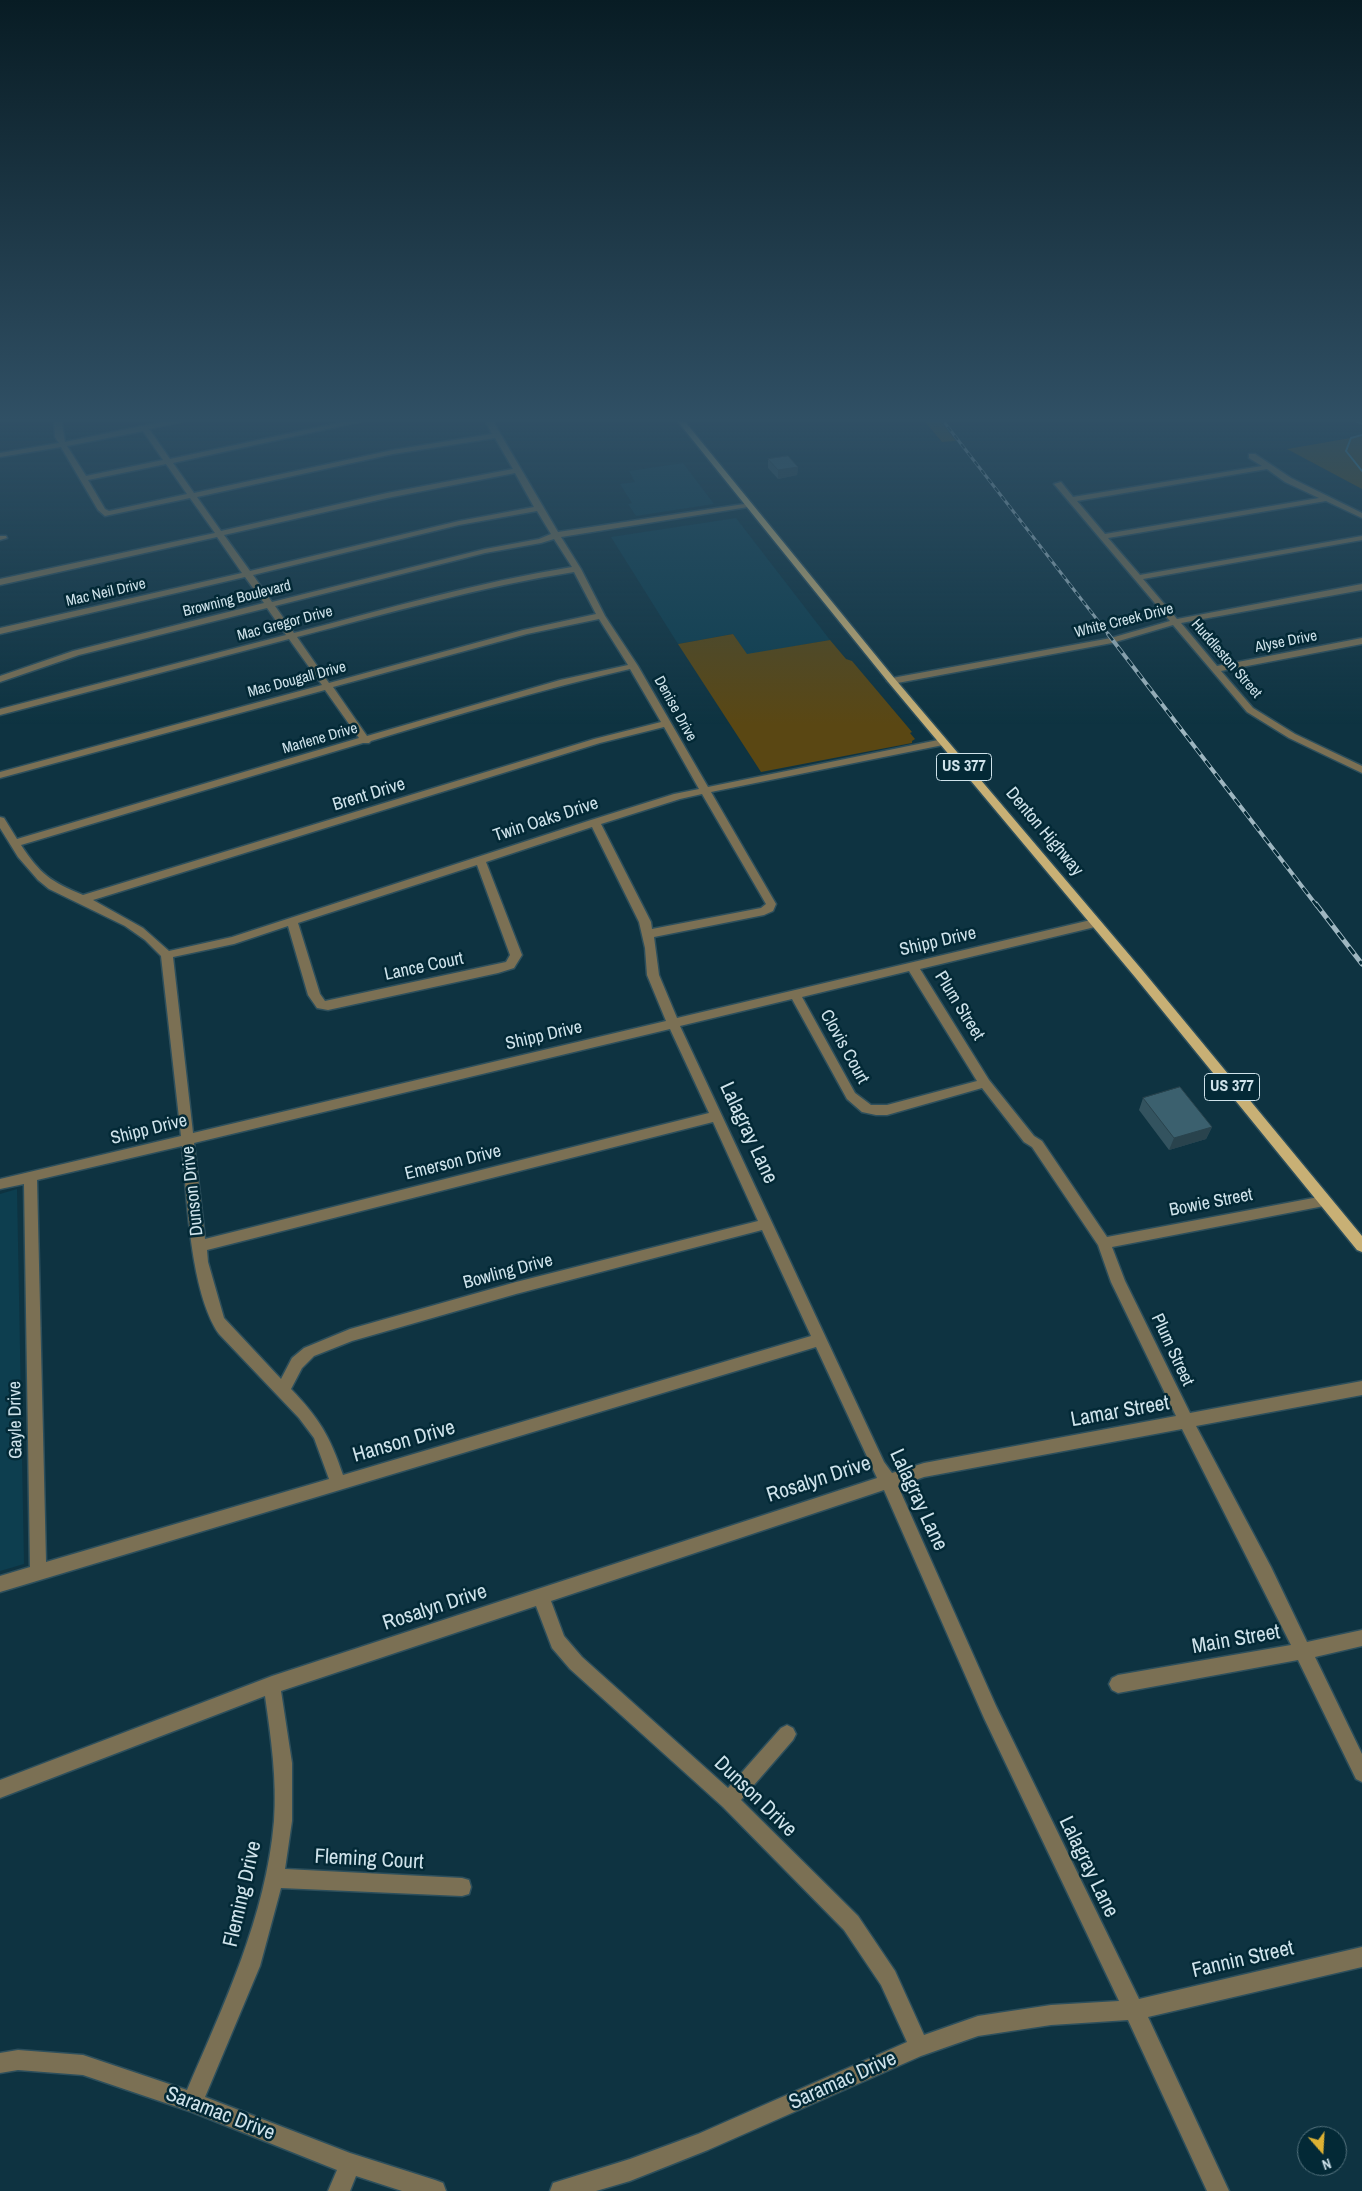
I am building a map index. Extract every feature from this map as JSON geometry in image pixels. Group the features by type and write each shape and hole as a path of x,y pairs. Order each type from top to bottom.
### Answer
{"main road":[{"name":"Denton Highway","path":"760,520 1362,1246"}],"street":[{"path":"210,520 366,741"},
{"path":"0,582 274,520"},
{"name":"Mac Neil Drive","path":"0,631 469,520"},
{"name":"Denise Drive","path":"547,520 578,569 601,616 633,666 771,904 764,911 648,934"},
{"name":"Browning Boulevard","path":"0,678 76,653 485,551 669,520"},
{"name":"Huddleston Street","path":"1088,520 1216,669 1241,701 1276,727 1362,770"},
{"path":"1102,537 1201,520"},
{"path":"1136,578 1362,538"},
{"name":"Mac Gregor Drive","path":"0,712 489,585 578,569"},
{"name":"White Creek Drive","path":"892,681 1112,640 1175,622 1362,587"},
{"name":"Mac Dougall Drive","path":"0,775 526,632 601,616"},
{"name":"Alyse Drive","path":"1216,669 1362,641"},
{"name":"Marlene Drive","path":"15,843 517,695 633,666"},
{"name":"Brent Drive","path":"83,899 597,741 665,724"},
{"name":"Twin Oaks Drive","path":"167,955 234,940 678,796 943,742"},
{"path":"0,820 39,876 51,886 83,899 135,927 160,946 167,955"},
{"name":"Lalagray Lane","path":"595,822 644,922 648,934 653,975 673,1023 878,1467 888,1481 990,1712 1134,2010 1218,2191"},
{"name":"Lance Court","path":"292,921 314,995 321,1005 328,1006 494,970 510,964 516,956 480,860"},
{"name":"Shipp Drive","path":"0,1184 1095,923"},
{"name":"Dunson Drive","path":"167,955 201,1262 217,1320 224,1330 304,1413 319,1433 327,1449 338,1483"},
{"name":"Plum Street","path":"912,966 985,1083 1029,1139 1038,1144 1104,1243 1118,1282 1186,1422 1265,1573 1362,1772"},
{"name":"Clovis Court","path":"795,994 851,1096 864,1108 874,1112 887,1110 985,1083"},
{"name":"Emerson Drive","path":"199,1246 717,1116"},
{"name":"Gayle Drive","path":"30,1177 38,1573"},
{"name":"Bowie Street","path":"1104,1243 1324,1201"},
{"name":"Bowling Drive","path":"282,1390 297,1363 309,1352 350,1335 516,1288 766,1224"},
{"name":"Hanson Drive","path":"0,1584 819,1340"},
{"name":"Lamar Street","path":"888,1481 924,1470 1362,1388"},
{"name":"Rosalyn Drive","path":"0,1789 272,1685 888,1481"},
{"name":"Dunson Drive","path":"540,1597 558,1642 576,1663 729,1801 850,1923 888,1978 919,2047"},
{"name":"Main Street","path":"1118,1684 1303,1651 1362,1638"},
{"name":"Fleming Drive","path":"192,2102 250,1966 274,1878 283,1821 283,1763 272,1685"},
{"path":"729,1801 787,1734"},
{"name":"Fleming Court","path":"274,1878 462,1887"},
{"name":"Fannin Street","path":"1134,2010 1362,1957"},
{"name":"Saramac Drive","path":"561,2191 630,2170 701,2143 919,2047 978,2026 1051,2015 1134,2010"},
{"name":"Saramac Drive","path":"0,2063 18,2060 83,2065 192,2102 350,2164 435,2191"},
{"path":"338,2191 350,2164"}],"shaded area":[{"path":"721,520 738,520 830,640 747,655 733,634 678,644 611,537"},
{"path":"733,634 747,654 830,640 846,659 852,661 912,732 910,733 915,739 912,743 761,772 678,644"},
{"path":"17,1189 24,1564 0,1571 0,1194"}],"building":[{"path":"1180,1087 1212,1127 1174,1138 1143,1098"}],"railway":[{"path":"1020,520 1109,635"},
{"path":"1108,634 1317,906"},
{"path":"1316,904 1362,964"}]}
